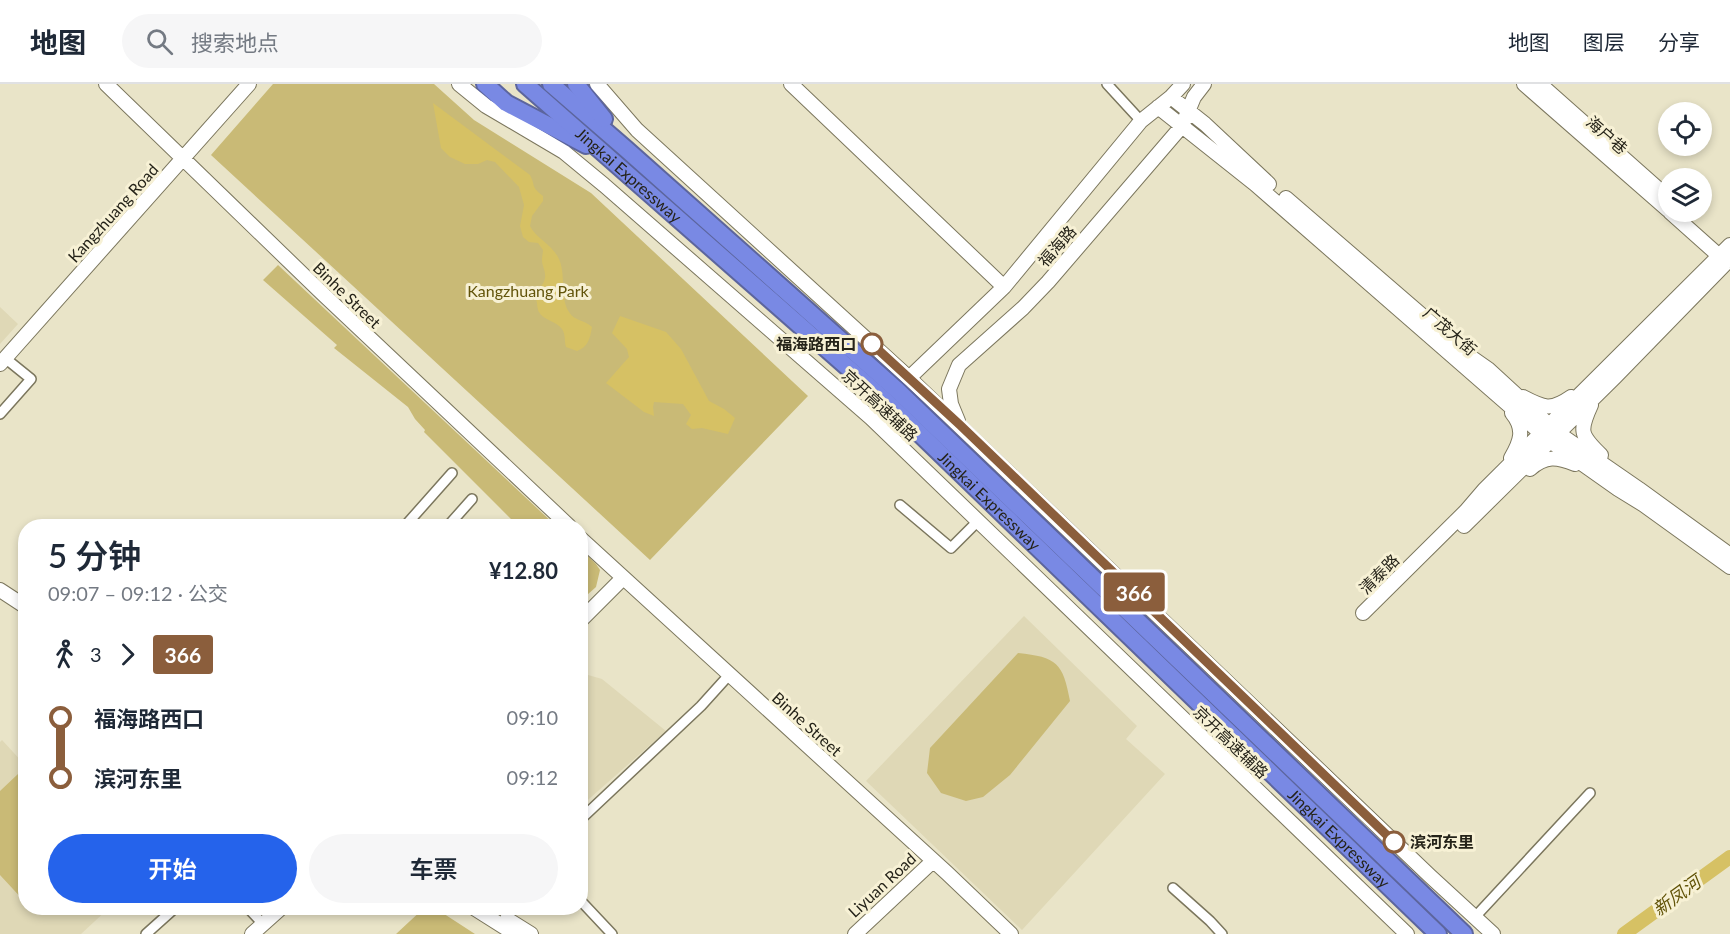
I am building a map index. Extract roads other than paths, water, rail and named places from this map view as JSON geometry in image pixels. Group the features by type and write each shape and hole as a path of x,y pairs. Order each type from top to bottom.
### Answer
{"highway":[{"path":"484,84 506,103 612,159"},
{"name":"Jingkai Expressway","path":"525,84 887,402 1434,931"},
{"name":"Jingkai Expressway","path":"551,84 626,148 897,391 1464,934"},
{"path":"576,84 626,148"},
{"path":"1441,912 1469,934"}],"main road":[{"name":"Binhe Street","path":"106,84 561,519"},
{"name":"Kangzhuang Road","path":"2,361 249,84"},
{"name":"京开高速辅路","path":"459,84 486,106 564,152 871,418 1407,934"},
{"path":"597,84 637,130 960,425 1493,934"},
{"path":"791,84 1004,287"},
{"name":"福海路","path":"909,378 1004,287 1141,121 1171,97 1183,84"},
{"name":"福海路","path":"960,425 951,404 949,389 959,365 1023,309 1048,282 1182,126 1194,97 1204,84"},
{"name":"海户巷","path":"1524,84 1658,201"},
{"name":"海户巷","path":"1540,84 1658,189"},
{"name":"广茂大街","path":"1171,97 1205,124 1256,172 1468,355 1488,369 1550,433 1592,471 1730,567"},
{"name":"广茂大街","path":"1158,107 1255,184 1493,390 1550,433 1626,480 1730,555"},
{"name":"海户巷","path":"1684,222 1727,254"},
{"path":"1694,222 1727,254"},
{"name":"清泰路","path":"1727,254 1595,380 1550,433 1499,491 1376,613 1363,613 1503,471 1550,433 1596,396 1727,254"},
{"path":"1510,390 1538,404 1559,405 1595,380"},
{"path":"1493,390 1519,422 1521,432 1517,447 1503,471"},
{"path":"1596,396 1583,422 1583,434 1588,443 1626,480"},
{"path":"1499,491 1521,478 1536,463 1544,459 1560,459 1592,471"},
{"name":"Binhe Street","path":"588,545 929,864 1011,934"},
{"path":"588,613 623,578"},
{"path":"0,579 18,591"},
{"path":"0,590 18,602"},
{"name":"Liyuan Road","path":"855,934 929,864"},
{"path":"252,934 273,915"},
{"path":"485,915 515,934"},
{"path":"502,915 531,934"}],"street":[{"path":"1107,84 1141,121"},
{"path":"0,414 31,379 2,361"},
{"path":"411,519 452,473"},
{"path":"454,519 472,499"},
{"path":"900,505 951,548 978,521"},
{"path":"588,812 701,706 729,675"},
{"path":"1475,917 1590,793"},
{"path":"1173,888 1222,934"},
{"path":"588,908 612,934"},
{"path":"146,934 167,915"},
{"path":"255,915 263,924"}],"waterway":[{"name":"新凤河","path":"1624,934 1730,857"}],"place":[{"name":"福海路西口","path":"872,344"},
{"name":"滨河东里","path":"1394,842"}],"park label":[{"name":"Kangzhuang Park","path":"528,291"}]}
